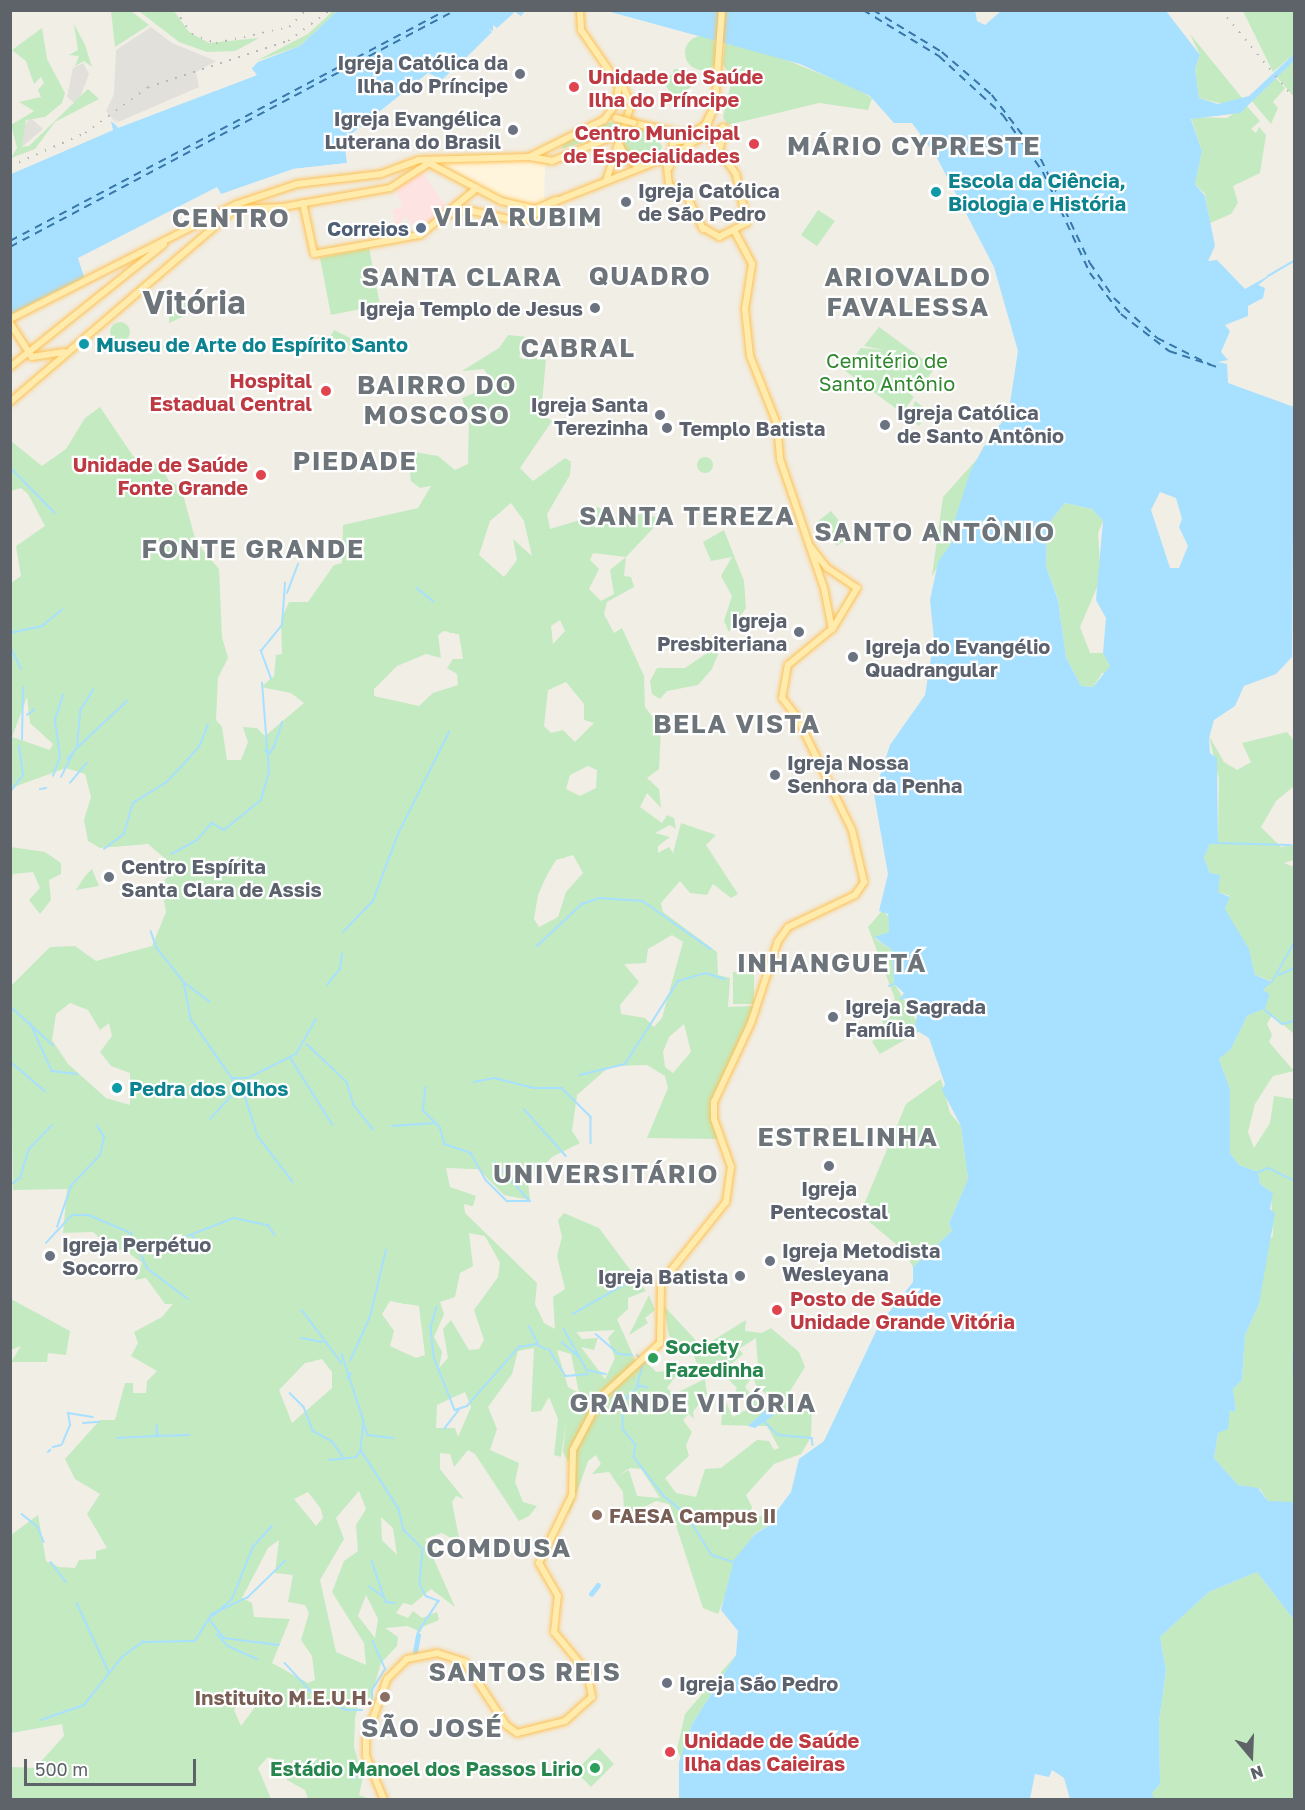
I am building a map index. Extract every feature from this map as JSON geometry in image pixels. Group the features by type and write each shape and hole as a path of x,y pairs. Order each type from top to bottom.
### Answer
{"main road":[{"path":"529,157 563,138 604,120 616,118 688,135 705,125 715,98 721,10"},
{"path":"580,11 587,35 630,102 620,146 606,179"},
{"path":"603,57 620,88 604,120"},
{"path":"10,402 230,211 303,203 392,188 418,166 433,164 497,200 532,208 675,154 703,136 715,98"},
{"path":"712,110 695,139 672,143 675,154 670,168 669,184 687,196 702,227 714,240 745,225 737,178 717,140 724,128"},
{"path":"67,351 40,358 29,355 12,322 39,305 234,205 294,185 381,174 410,161 529,157 547,162 624,130"},
{"path":"611,137 620,146 627,159 640,167"},
{"path":"563,138 559,150 566,156"},
{"path":"666,157 670,168"},
{"path":"303,203 314,255 420,235 477,188"},
{"path":"446,215 468,210 522,222 556,200"},
{"path":"735,231 752,264 745,309 749,321 750,356 777,424 780,459 820,577 829,619 828,632"},
{"path":"10,367 29,355 91,302 180,232"},
{"path":"384,1800 366,1756 366,1738 387,1679 407,1659 437,1653 465,1662 515,1732 562,1722 587,1706 592,1694 588,1674 553,1629 558,1600 547,1578 540,1556 572,1495 573,1450 601,1397 660,1343 661,1283 726,1202 731,1167 714,1119 714,1102 751,1023 778,941 788,927 851,897 864,882 852,830 797,717 782,698 788,665 828,632 856,592 854,582 827,568 810,546"},
{"path":"820,577 827,568"}],"shaded area":[{"path":"151,27 172,43 216,61 196,72 199,87 116,123 106,111 114,94 116,50"},
{"path":"83,63 89,74 77,105 67,97 73,68"},
{"path":"30,117 43,129 22,147 20,134"},
{"path":"525,161 545,164 544,200 536,206 498,195 439,162"},
{"path":"420,169 446,206 435,220 413,225 405,217 396,227 392,210 402,207 396,190"}],"green space":[{"path":"111,11 131,11 149,25 115,47"},
{"path":"139,11 174,11 189,32 209,43 259,38 235,51 207,52 179,42"},
{"path":"333,11 337,11 300,46 256,61 308,34"},
{"path":"1243,11 1294,11 1294,54 1273,72"},
{"path":"74,24 85,45 92,67 84,61 75,66 79,56 69,55 78,50"},
{"path":"42,28 47,59 65,93 62,103 45,117 26,120 22,147 29,146 88,89 99,99 55,122 35,149 11,158 17,148 11,125 34,111 19,102 41,97 38,90 44,83 41,77 34,84 26,61 12,50"},
{"path":"1190,34 1243,99 1242,101 1227,105 1199,98 1195,69 1200,55"},
{"path":"702,36 714,41 719,53 714,65 702,70 690,65 685,53 690,41"},
{"path":"725,42 762,50 855,88 872,98 868,110 819,103 727,125 723,117 732,80 723,64"},
{"path":"1294,61 1294,97 1277,77"},
{"path":"674,69 684,70 692,86 675,99 660,78 672,75"},
{"path":"1276,78 1285,88 1273,102 1278,108 1271,124 1251,100"},
{"path":"1246,105 1260,121 1251,129 1256,133 1259,127 1266,135 1260,173 1233,186 1238,203 1231,214 1210,223 1205,194 1195,184 1202,151 1191,117 1227,118"},
{"path":"611,122 623,124 621,132 561,149 568,138"},
{"path":"629,124 654,131 662,147 657,156 632,161 623,147"},
{"path":"818,210 835,221 817,246 801,235"},
{"path":"369,248 380,305 331,315 320,258"},
{"path":"189,297 196,302 191,313 169,323 170,310"},
{"path":"116,322 124,322 130,328 130,336 124,342 116,342 110,336 110,328"},
{"name":"Cemitério de Santo Antônio","path":"879,327 935,368 918,391 908,384 904,389 914,397 902,413 844,370 861,348 884,350 864,346"},
{"path":"334,330 352,339 353,353 329,339"},
{"path":"508,335 527,337 519,357 524,359 547,348 541,414 552,421 520,468 533,481 565,458 571,462 570,475 547,514 550,529 583,519 598,507 617,519 646,513 661,520 626,557 624,576 631,577 634,587 607,602 604,614 614,633 622,628 644,676 645,707 661,728 659,769 647,778 659,789 661,808 647,793 640,807 662,823 667,815 674,818 676,829 670,825 655,833 670,837 658,846 658,853 669,847 673,853 681,823 716,835 706,845 738,894 731,898 713,884 707,895 690,893 680,881 661,903 663,912 717,952 718,975 730,978 728,1007 754,1006 710,1106 719,1139 647,1138 668,1088 665,1076 647,1065 610,1066 577,1095 572,1131 580,1143 552,1157 528,1183 530,1200 504,1195 478,1169 446,1168 450,1187 476,1196 473,1206 464,1204 465,1213 537,1283 535,1304 544,1323 555,1329 553,1297 565,1289 557,1256 562,1237 558,1220 564,1213 599,1228 646,1291 628,1298 628,1309 617,1319 636,1362 598,1396 568,1462 563,1452 566,1422 561,1457 554,1455 558,1419 549,1397 541,1411 531,1412 534,1348 518,1351 512,1374 488,1407 497,1429 490,1450 519,1463 515,1482 523,1502 537,1506 529,1516 519,1521 475,1454 468,1450 454,1467 450,1454 440,1453 440,1469 464,1499 456,1496 452,1502 460,1543 442,1533 425,1539 455,1607 431,1589 412,1605 403,1603 396,1613 408,1618 413,1611 422,1618 437,1612 439,1620 422,1627 421,1632 407,1626 385,1628 398,1637 397,1646 381,1663 371,1697 359,1703 355,1718 354,1747 363,1777 359,1795 370,1799 308,1799 305,1790 287,1780 287,1764 268,1757 258,1768 271,1799 11,1799 11,1767 35,1768 64,1736 62,1724 11,1733 11,1535 38,1515 46,1561 59,1567 75,1568 79,1560 96,1559 96,1551 107,1548 87,1514 100,1494 75,1479 65,1459 100,1420 115,1420 125,1383 133,1383 133,1393 146,1393 147,1381 157,1371 131,1356 138,1343 134,1332 162,1317 173,1304 165,1304 146,1278 135,1280 142,1263 126,1251 111,1248 93,1232 63,1233 67,1189 13,1190 10,987 50,947 75,946 96,961 152,946 166,912 161,884 176,868 148,844 100,848 88,841 84,820 91,797 85,774 66,768 11,788 11,583 21,576 16,546 45,526 28,494 21,488 11,491 11,441 42,466 66,449 85,418 100,407 133,456 161,466 169,481 181,487 196,542 219,569 222,637 228,658 218,678 216,720 222,727 227,760 241,760 248,742 243,727 257,728 265,736 304,703 291,693 261,687 274,676 276,655 282,654 281,620 289,602 308,602 334,565 342,563 343,525 418,508 431,486 420,488 411,481 408,451 438,456 455,470 468,464 469,417 462,398 494,385 484,369 462,371 499,348","holes":["511,503 524,521 532,556 513,539 517,560 504,577 479,555 490,521","593,553 626,557 610,570 614,594 601,601 589,589 599,569 590,560","560,620 565,631 553,644 551,626","444,631 459,634 463,659 453,659 447,668 457,674 458,685 433,693 419,706 374,696 374,689 397,666 426,654 441,658 438,635","566,682 584,704 584,720 594,723 575,742 563,730 551,733 544,726 548,690","27,697 30,723 53,744 50,750 12,737","588,766 597,770 596,788 580,796 566,789 570,775","573,855 583,873 566,892 558,917 539,927 534,919 538,895 556,860","672,935 683,942 662,1018 654,1027 645,1018 621,1014 620,1005 639,982 624,964 646,963 648,949","70,1003 88,1010 100,1030 109,1023 112,1036 100,1052 111,1066 130,1073 130,1105 106,1098 68,1064 52,1040 56,1014","684,1024 691,1052 673,1073 665,1067 663,1052 669,1037","469,1233 485,1236 500,1263 498,1277 474,1310 484,1340 479,1349 469,1350 451,1320 443,1329 448,1358 439,1368 442,1352 434,1337 444,1314 440,1302 455,1297 460,1273 473,1266","390,1301 419,1306 425,1355 416,1358 390,1346 394,1331 382,1314","615,1330 608,1338 615,1358 605,1379 581,1347 594,1350 598,1338 582,1339 576,1332","557,1350 571,1354 579,1393 568,1387","322,1359 332,1372 332,1388 292,1423 279,1390 305,1363","465,1392 471,1407 458,1437 455,1428 436,1428 437,1405","359,1491 366,1509 356,1525 358,1551 344,1561 332,1592 364,1643 366,1665 336,1652 320,1580 344,1539 336,1518","308,1492 321,1509 323,1518 316,1526 294,1499","381,1517 393,1528 397,1555 382,1540","279,1540 275,1573 293,1575 288,1602 305,1605 309,1613 301,1640 312,1656 315,1680 308,1683 272,1663 290,1619 254,1617 252,1603 242,1598 268,1548","366,1595 378,1619 375,1638 358,1616","246,1693 258,1703 241,1726 234,1710"]},
{"path":"915,401 929,411 919,426 905,415 910,415"},
{"path":"702,457 708,457 713,465 711,471 702,473 697,468 697,462"},
{"path":"977,459 955,522 959,532 932,576 943,497"},
{"path":"1065,503 1092,509 1103,521 1098,533 1101,578 1080,627 1090,653 1103,653 1110,663 1108,673 1102,673 1093,687 1081,686 1066,657 1058,599 1046,566 1047,525"},
{"path":"831,511 851,535 837,546 817,522"},
{"path":"724,530 744,581 746,608 729,632 724,621 732,596 721,576 732,557 711,561 703,542"},
{"path":"723,642 712,669 698,685 667,691 660,699 652,694 650,681 657,668 685,668"},
{"path":"1287,732 1294,741 1294,786 1276,801 1261,827 1281,847 1294,845 1294,860 1284,863 1294,867 1294,1034 1272,1015 1267,1024 1272,1035 1269,1042 1294,1071 1273,1076 1255,1104 1248,1132 1254,1148 1270,1123 1274,1096 1294,1099 1294,1508 1268,1501 1260,1489 1238,1485 1214,1458 1218,1433 1226,1428 1230,1409 1236,1412 1233,1389 1242,1380 1245,1335 1259,1304 1266,1243 1273,1236 1271,1192 1260,1184 1258,1172 1239,1165 1230,1153 1230,1089 1219,1059 1231,1049 1247,1016 1264,1008 1270,994 1263,990 1271,981 1255,975 1249,950 1225,910 1230,896 1218,892 1217,875 1210,873 1204,858 1210,844 1218,844 1219,779 1209,736 1224,762 1237,770 1251,762 1242,743"},
{"path":"11,847 45,852 61,863 61,874 49,880 51,900 40,914 29,900 40,888 33,872 13,874 11,885"},
{"path":"92,869 99,886 76,890 85,876"},
{"path":"883,910 889,918 889,932 874,938 892,950 894,983 922,1030 880,1054 872,1042 884,1027 880,1013 895,999 868,927"},
{"path":"733,972 754,973 754,1004 733,1004"},
{"path":"941,1079 950,1113 961,1126 968,1179 949,1223 952,1231 913,1267 904,1251 860,1214 906,1104"},
{"path":"649,1295 655,1310 645,1318 648,1323 629,1335"},
{"path":"11,1299 70,1331 66,1355 48,1353 47,1362 11,1362 21,1346 11,1350"},
{"path":"664,1306 702,1347 746,1320 745,1331 762,1333 771,1328 799,1352 805,1367 787,1396 797,1412 812,1406 811,1437 801,1454 774,1464 746,1495 752,1507 749,1519 771,1513 775,1522 755,1533 741,1554 718,1614 703,1608 669,1504 656,1501 635,1512 624,1509 623,1492 609,1472 592,1474 601,1464 596,1455 588,1461 569,1515 574,1455 583,1435 606,1394 645,1360 656,1372 674,1370 677,1374 667,1388 674,1394 705,1379 707,1394 693,1412 694,1419 689,1414 683,1420 692,1432 686,1445 689,1456 665,1478 676,1493 696,1497 705,1469 721,1468 757,1440 769,1441 774,1450 779,1448 767,1426 721,1425 724,1398 733,1417 746,1410 747,1401 743,1393 733,1397 737,1388 713,1364 697,1364 693,1353 669,1336","holes":["756,1338 758,1367 749,1366 756,1385 772,1399 764,1411 745,1387 752,1377 741,1378 738,1370 728,1367 743,1354 739,1349","630,1468 641,1469 660,1498 637,1496 629,1470 618,1476"]},
{"path":"1257,1572 1294,1620 1294,1799 1154,1800 1152,1793 1160,1784 1159,1721 1166,1671 1160,1637 1209,1592"},
{"path":"736,1655 692,1724 681,1759 677,1749 685,1714"},
{"name":"Estádio Manoel dos Passos Lirio","path":"599,1748 614,1764 591,1787 575,1771"}],"water":[{"path":"975,10 977,21 985,25 1001,11 1166,11 1200,55 1195,69 1199,98 1218,104 1249,96 1294,54 1294,61 1240,113 1191,119 1202,151 1195,184 1205,196 1215,246 1208,261 1217,260 1245,289 1275,272 1258,285 1265,288 1263,298 1248,306 1248,316 1225,325 1230,331 1221,352 1228,360 1218,362 1227,364 1228,383 1294,407 1292,657 1276,674 1244,686 1235,706 1214,720 1209,738 1210,753 1217,758 1218,844 1210,844 1204,858 1210,873 1220,875 1218,892 1230,897 1225,909 1249,949 1255,975 1272,982 1263,990 1270,994 1265,1008 1247,1016 1231,1049 1219,1059 1230,1089 1230,1153 1239,1165 1258,1172 1260,1184 1273,1193 1270,1209 1275,1213 1259,1304 1245,1335 1242,1380 1233,1389 1236,1412 1230,1410 1228,1429 1218,1433 1214,1458 1238,1485 1258,1488 1268,1501 1294,1502 1294,1620 1257,1572 1209,1592 1160,1637 1166,1671 1159,1721 1160,1784 1152,1793 1154,1799 1070,1799 1064,1778 1052,1770 1049,1777 1035,1774 1030,1799 679,1800 679,1762 692,1724 736,1655 738,1631 721,1610 734,1560 755,1534 775,1522 774,1515 791,1492 799,1459 824,1441 879,1325 913,1282 913,1267 952,1231 949,1223 968,1179 961,1126 942,1090 945,1084 929,1038 914,1029 917,1017 907,998 899,1000 904,993 894,984 892,950 874,937 889,932 889,923 888,914 879,911 888,874 874,794 890,745 925,695 934,639 930,600 938,562 959,532 953,526 970,472 990,435 1008,416 1018,351 994,267 936,156 912,123 894,123 870,96 800,64 607,11","holes":["1160,492 1176,498 1182,519 1179,527 1188,546 1179,568 1170,568 1151,510","1065,503 1092,509 1103,521 1096,600 1106,618 1103,653 1110,666 1093,687 1081,686 1066,657 1058,600 1046,566 1047,525"]},
{"path":"337,11 525,11 521,16 515,12 442,80 428,73 344,140 348,163 293,169 221,194 217,187 78,258 84,277 11,314 11,174 113,130 111,121 118,127 254,76 251,69 258,62 300,46"},
{"path":"767,1409 774,1415 755,1428 748,1426"}],"pier":[{"path":"515,12 519,18 510,18 444,83 429,76 347,141 350,165 282,176 293,169 347,163 344,140 428,73 442,80 457,66 442,52 458,66 492,32 488,29 493,31 493,25 497,28"},
{"path":"250,66 257,75 118,128 115,119 120,124 250,74"},
{"path":"110,122 113,130 11,174 109,128"}],"waterway":[{"path":"1268,276 1294,261"},
{"path":"10,467 55,513"},
{"path":"661,518 665,515"},
{"path":"655,523 659,519"},
{"path":"287,593 298,564"},
{"path":"271,679 261,651 282,625 285,583"},
{"path":"417,588 433,601"},
{"path":"10,633 42,626 62,610"},
{"path":"10,645 21,669"},
{"path":"172,854 197,840 212,823 224,830 261,800 269,772 262,683"},
{"path":"22,740 23,688"},
{"path":"68,759 77,748 80,711 93,690"},
{"path":"53,776 60,757 55,720 63,695"},
{"path":"78,747 127,701"},
{"path":"27,715 34,710"},
{"path":"265,750 270,753 274,747 282,722"},
{"path":"104,849 124,834 133,803 167,782 199,747 208,725"},
{"path":"343,932 373,901 398,834 449,732"},
{"path":"11,791 23,775 19,746"},
{"path":"61,777 74,751"},
{"path":"70,783 87,763"},
{"path":"10,784 10,801"},
{"path":"40,789 46,788"},
{"path":"1217,843 1291,845"},
{"path":"537,946 582,904 599,898 643,901 711,949"},
{"path":"151,931 157,948 184,982 191,1019 232,1078 248,1078 296,1054 316,1019"},
{"path":"1272,982 1294,943"},
{"path":"327,985 340,969 342,954"},
{"path":"1279,975 1294,968"},
{"path":"580,1075 625,1064 678,981 706,973 725,979"},
{"path":"185,983 210,1002"},
{"path":"889,986 894,984"},
{"path":"10,1006 53,1045"},
{"path":"1263,1008 1282,1024 1294,1021"},
{"path":"30,1022 52,1071 77,1074"},
{"path":"307,1044 347,1082 354,1105 373,1129"},
{"path":"290,1057 333,1125"},
{"path":"10,1061 45,1091"},
{"path":"210,1119 233,1094 232,1078"},
{"path":"474,1082 495,1078 534,1088 562,1088 591,1117 591,1143"},
{"path":"240,1080 258,1136 293,1182"},
{"path":"426,1087 423,1110 440,1127 445,1144 471,1153 486,1180 507,1201 530,1201"},
{"path":"524,1109 566,1156"},
{"path":"392,1126 435,1123"},
{"path":"10,1185 20,1178 29,1149 52,1125"},
{"path":"57,1227 71,1186 100,1155 104,1137 97,1126"},
{"path":"495,1162 530,1201"},
{"path":"1258,1172 1269,1168 1294,1181"},
{"path":"46,1243 72,1215 89,1215 131,1233 147,1268 188,1299"},
{"path":"134,1239 149,1251 234,1218 268,1225 275,1235"},
{"path":"193,1236 203,1250"},
{"path":"350,1361 370,1317 386,1250"},
{"path":"573,1314 641,1275"},
{"path":"437,1307 431,1328 434,1357 455,1410 467,1406 519,1347 536,1344 546,1349"},
{"path":"302,1310 342,1363"},
{"path":"529,1326 538,1343"},
{"path":"564,1329 587,1370 606,1374"},
{"path":"596,1334 619,1354 632,1355"},
{"path":"301,1338 323,1342"},
{"path":"562,1342 579,1357"},
{"path":"549,1349 566,1376 588,1374"},
{"path":"1294,1352 1294,1373"},
{"path":"342,1354 364,1421 361,1450 399,1509 404,1530 423,1549 420,1584 426,1596 439,1601 418,1633"},
{"path":"637,1386 643,1363"},
{"path":"347,1378 351,1373"},
{"path":"647,1388 640,1386 623,1403 623,1429 636,1445 634,1457 664,1496 686,1514 712,1555 733,1562"},
{"path":"611,1390 625,1396"},
{"path":"290,1393 304,1407 313,1431 332,1441 343,1457"},
{"path":"444,1429 458,1411"},
{"path":"62,1444 70,1425 68,1413 93,1417"},
{"path":"764,1421 778,1435 812,1438 813,1445"},
{"path":"83,1423 99,1422"},
{"path":"117,1438 156,1436 157,1426 158,1436 189,1435"},
{"path":"365,1426 368,1435 393,1438"},
{"path":"53,1447 61,1445"},
{"path":"329,1460 356,1457 361,1451"},
{"path":"22,1514 38,1527 44,1542"},
{"path":"213,1616 232,1599 253,1547 272,1526"},
{"path":"41,1720 84,1705 122,1657 143,1642 195,1641 212,1614 247,1598 285,1561"},
{"path":"372,1561 386,1602 395,1603"},
{"path":"51,1562 66,1582"},
{"path":"591,1594 598,1585"},
{"path":"369,1586 383,1596"},
{"path":"77,1603 109,1672"},
{"path":"210,1620 224,1638 279,1645"},
{"path":"217,1634 228,1646 257,1659"},
{"path":"415,1652 418,1635"},
{"path":"373,1641 385,1668"},
{"path":"285,1663 317,1698 346,1710 362,1710"},
{"path":"372,1690 385,1669"},
{"path":"372,1691 372,1704"},
{"path":"352,1779 366,1769"}],"ferry route":[{"path":"10,241 446,10"},
{"path":"10,247 456,10"},
{"path":"863,10 939,56 1003,115 1043,172 1090,273 1121,314 1169,351 1217,367"},
{"path":"873,10 942,52 992,95 1041,159 1090,263 1114,298 1157,338 1211,365"}],"railway":[{"path":"175,10 192,34 216,43 289,27 306,10"},
{"path":"10,166 85,133 148,87 288,41 330,10"},
{"path":"1221,10 1294,98"}],"place":[{"name":"Igreja Católica da Ilha do Príncipe","path":"520,74"},
{"name":"Unidade de Saúde Ilha do Príncipe","path":"574,87"},
{"name":"Igreja Evangélica Luterana do Brasil","path":"513,130"},
{"name":"Centro Municipal de Especialidades","path":"754,144"},
{"name":"Escola da Ciência, Biologia e História","path":"936,192"},
{"name":"Igreja Católica de São Pedro","path":"626,202"},
{"name":"Correios","path":"421,228"},
{"name":"Igreja Templo de Jesus","path":"595,308"},
{"name":"Museu de Arte do Espírito Santo","path":"84,344"},
{"name":"Hospital Estadual Central","path":"326,391"},
{"name":"Igreja Santa Terezinha","path":"660,415"},
{"name":"Igreja Católica de Santo Antônio","path":"885,425"},
{"name":"Templo Batista","path":"667,428"},
{"name":"Unidade de Saúde Fonte Grande","path":"261,475"},
{"name":"Igreja Presbiteriana","path":"799,632"},
{"name":"Igreja do Evangélio Quadrangular","path":"853,657"},
{"name":"Igreja Nossa Senhora da Penha","path":"775,775"},
{"name":"Centro Espírita Santa Clara de Assis","path":"109,877"},
{"name":"Igreja Sagrada Família","path":"833,1017"},
{"name":"Pedra dos Olhos","path":"117,1088"},
{"name":"Igreja Pentecostal","path":"829,1166"},
{"name":"Igreja Perpétuo Socorro","path":"50,1256"},
{"name":"Igreja Metodista Wesleyana","path":"770,1261"},
{"name":"Igreja Batista","path":"740,1276"},
{"name":"Posto de Saúde Unidade Grande Vitória","path":"777,1310"},
{"name":"Society Fazedinha","path":"653,1358"},
{"name":"FAESA Campus II","path":"597,1515"},
{"name":"Igreja São Pedro","path":"667,1683"},
{"name":"Instituito M.E.U.H.","path":"385,1697"},
{"name":"Unidade de Saúde Ilha das Caieiras","path":"670,1752"},
{"name":"Estádio Manoel dos Passos Lirio","path":"595,1768"}],"district":[{"name":"MÁRIO CYPRESTE","path":"914,146"},
{"name":"VILA RUBIM","path":"518,217"},
{"name":"CENTRO","path":"231,218"},
{"name":"QUADRO","path":"650,276"},
{"name":"SANTA CLARA","path":"462,277"},
{"name":"ARIOVALDO FAVALESSA","path":"908,292"},
{"name":"Vitória","path":"194,302"},
{"name":"CABRAL","path":"578,348"},
{"name":"BAIRRO DO MOSCOSO","path":"437,400"},
{"name":"PIEDADE","path":"355,461"},
{"name":"SANTA TEREZA","path":"687,516"},
{"name":"SANTO ANTÔNIO","path":"935,532"},
{"name":"FONTE GRANDE","path":"253,549"},
{"name":"BELA VISTA","path":"737,724"},
{"name":"INHANGUETÁ","path":"832,963"},
{"name":"ESTRELINHA","path":"848,1137"},
{"name":"UNIVERSITÁRIO","path":"606,1174"},
{"name":"GRANDE VITÓRIA","path":"693,1403"},
{"name":"COMDUSA","path":"499,1548"},
{"name":"SANTOS REIS","path":"525,1672"},
{"name":"SÃO JOSÉ","path":"432,1728"}]}
